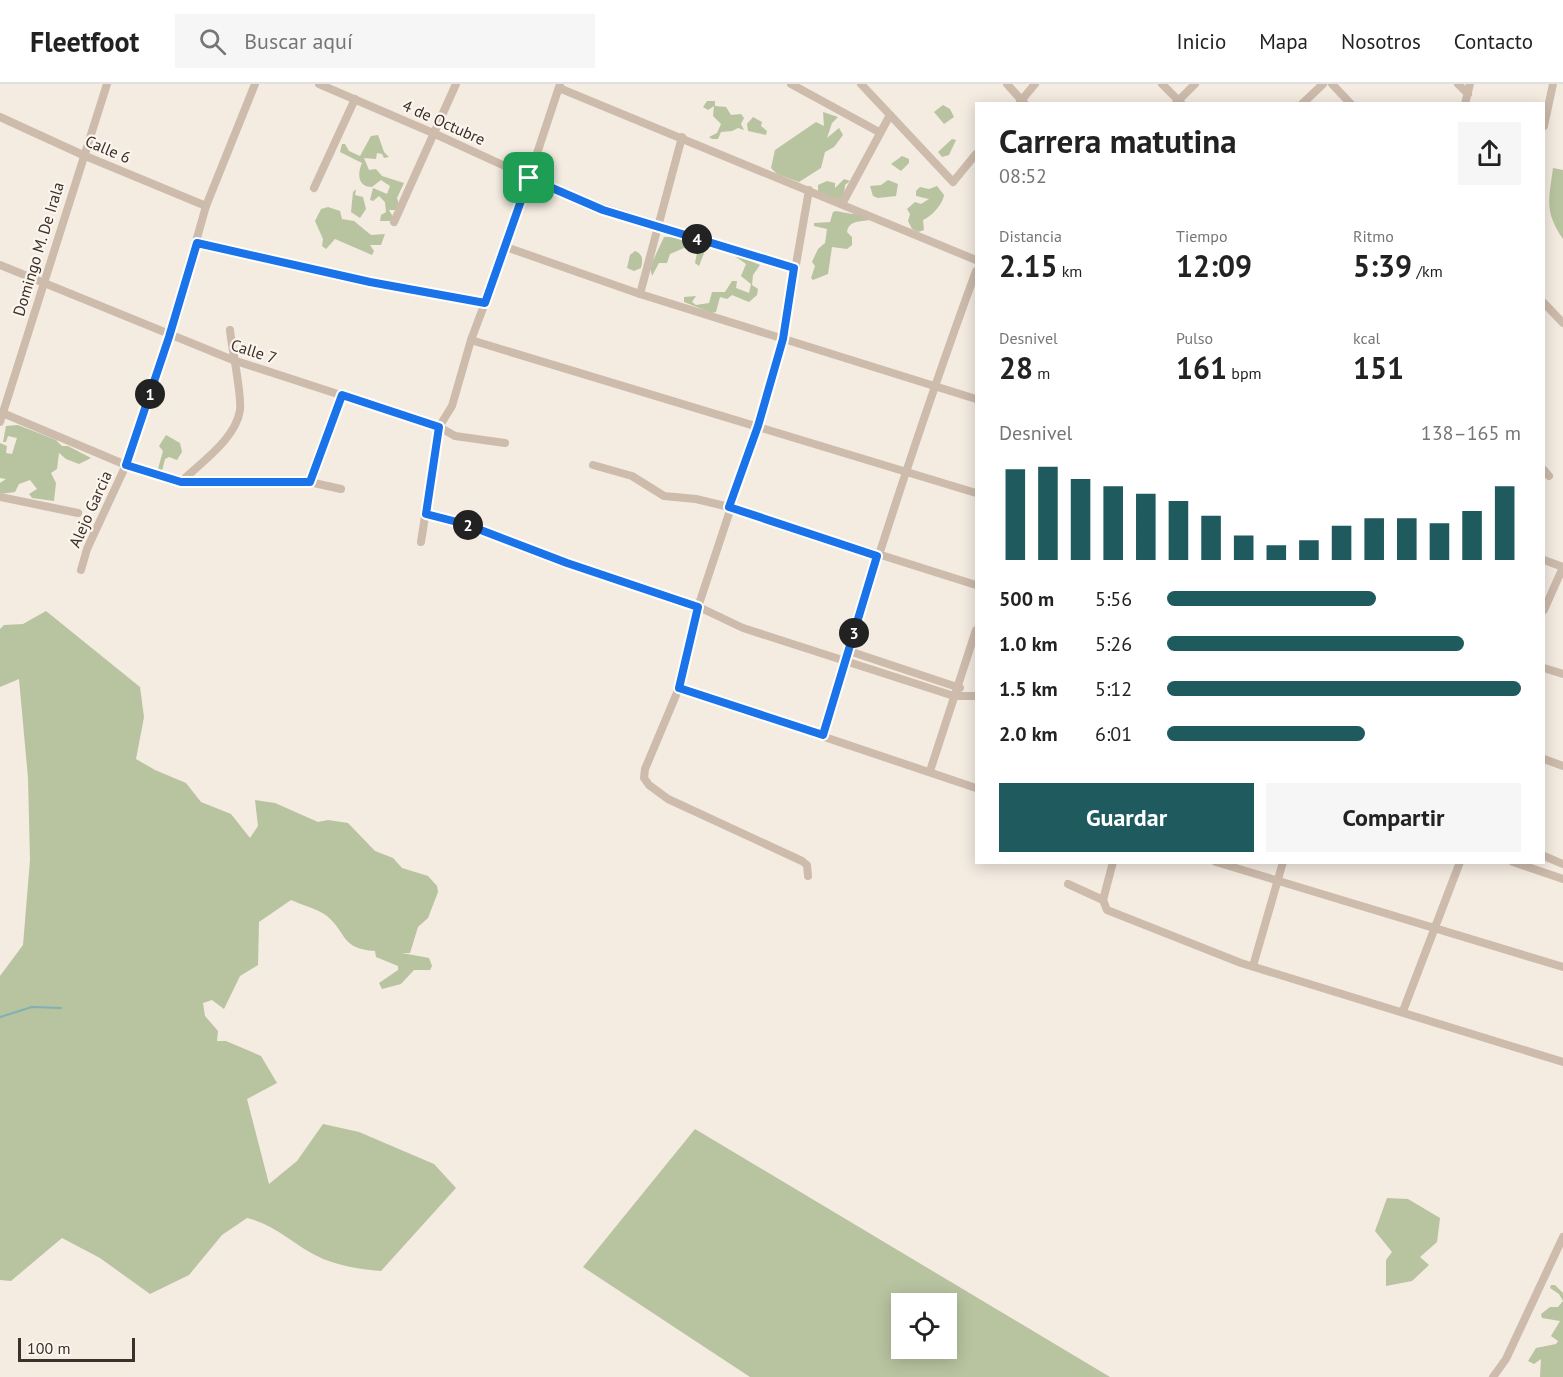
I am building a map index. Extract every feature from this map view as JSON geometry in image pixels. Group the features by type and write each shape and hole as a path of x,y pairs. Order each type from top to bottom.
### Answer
{"street":[{"name":"Domingo M. De Irala","path":"1,416 107,84"},
{"name":"Alejo Garcia","path":"81,570 87,549 126,465 169,337 206,206 255,84"},
{"name":"4 de Octubre","path":"319,84 603,210 794,268"},
{"path":"394,222 456,84"},
{"path":"791,84 879,132"},
{"path":"861,84 953,182 975,155"},
{"path":"1007,84 1022,102 1035,84"},
{"path":"1162,84 1179,102 1195,84"},
{"path":"1304,102 1323,84"},
{"path":"1332,84 1349,102"},
{"path":"1458,84 1468,94"},
{"path":"1466,102 1470,84"},
{"path":"1545,121 1553,84"},
{"path":"422,542 439,427 452,406 471,340 506,248 560,86 975,260"},
{"path":"314,188 355,99"},
{"path":"842,204 890,115"},
{"name":"Calle 6","path":"0,117 83,155 206,206"},
{"path":"640,294 682,137"},
{"path":"808,876 807,865 802,861 668,799 649,785 644,778 645,770 679,688 698,607 729,507 758,426 783,339 794,268 810,190"},
{"path":"197,243 370,282 485,303"},
{"path":"506,248 640,294 975,399"},
{"name":"Calle 7","path":"0,265 169,337 233,360 439,427 455,436 505,443"},
{"path":"823,735 877,556 934,385 975,274"},
{"path":"1545,306 1563,323"},
{"path":"181,482 224,439 236,423 240,408 230,330"},
{"path":"471,340 975,493"},
{"path":"310,482 342,395"},
{"path":"1,416 126,465 181,482 310,482 340,489"},
{"path":"593,465 632,476 664,496 696,499 729,507 877,556 975,585"},
{"path":"0,497 78,513"},
{"path":"426,514 465,524 635,587 698,607 743,628 954,696 973,696"},
{"path":"1545,560 1563,567 1545,608"},
{"path":"930,771 975,633"},
{"path":"849,651 958,686 973,696"},
{"path":"1545,668 1563,674"},
{"path":"679,688 975,788"},
{"path":"1545,759 1563,766"},
{"path":"1545,856 1563,864"},
{"path":"1112,864 1103,900 1107,910 1253,966 1563,1062"},
{"path":"1223,864 1563,967"},
{"path":"1253,966 1282,864"},
{"path":"1403,1011 1459,864"},
{"path":"1519,864 1563,879"},
{"path":"1068,884 1103,900"},
{"path":"1493,1377 1506,1359 1563,1237"}],"green space":[{"path":"707,101 715,101 715,106 726,107 731,115 741,114 744,118 741,124 744,130 738,128 721,132 718,139 709,137 717,133 721,124 713,116 714,106 708,110 703,107"},
{"path":"943,105 950,109 954,117 944,124 934,112"},
{"path":"823,112 838,117 832,123 827,138 839,128 843,135 834,147 825,152 821,168 799,182 777,174 771,168 775,150 816,122 824,126"},
{"path":"753,117 762,122 761,126 767,131 766,135 748,131 747,124"},
{"path":"378,135 384,152 389,157 384,158 382,154 377,153 376,159 364,158 369,170 376,169 382,176 404,183 397,198 399,205 395,210 389,210 393,217 390,221 380,221 381,215 386,212 385,202 379,196 373,201 370,200 373,188 387,194 390,186 381,180 372,187 364,185 359,175 362,163 340,152 342,144 345,144 349,151 360,156 371,136"},
{"path":"952,139 956,140 949,155 942,157 938,152"},
{"path":"902,156 909,159 909,163 901,171 891,164"},
{"path":"1553,168 1563,170 1563,239 1550,213 1549,197"},
{"path":"844,179 850,181 845,185 844,196 839,200 818,192 818,185 827,181 835,183 835,188"},
{"path":"888,180 898,184 896,196 878,198 873,196 870,186 881,185"},
{"path":"937,186 944,195 943,199 936,210 923,220 924,230 918,232 912,229 908,221 910,214 907,209 915,202 921,204 929,199 916,196 916,191 920,187 929,189"},
{"path":"356,189 355,195 363,197 366,209 360,218 351,212 353,192"},
{"path":"328,207 340,211 342,219 354,221 371,235 385,234 381,245 370,245 374,251 372,255 335,239 326,249 322,246 323,239 315,221 321,209"},
{"path":"866,210 870,214 870,220 850,225 847,232 852,237 852,245 847,249 832,247 828,274 813,280 811,278 815,266 812,262 818,249 825,243 827,229 814,226 814,223 830,222 833,212 852,214"},
{"path":"664,237 704,244 706,248 699,266 695,263 697,253 684,248 670,254 667,263 659,263 652,276 650,267"},
{"path":"635,251 641,256 642,262 641,268 634,271 627,268 630,255"},
{"path":"736,257 742,257 760,265 753,275 752,285 758,289 757,295 749,302 732,295 727,299 720,297 716,312 712,313 684,302 684,297 696,296 692,302 696,305 709,303 712,292 725,292 732,281 737,281 736,288 749,293 751,284 741,276 746,264"},
{"path":"18,425 56,440 62,446 68,446 91,458 79,464 66,459 59,453 57,469 51,473 56,483 54,501 32,498 29,494 37,489 30,480 19,484 15,492 0,494 0,483 6,479 0,478 0,443 7,446 6,453 12,454 17,438 8,436 6,442 3,442 6,426"},
{"path":"166,435 180,443 182,452 177,460 169,457 165,459 161,475 151,471 152,468 158,469 163,451 159,446"},
{"path":"46,611 140,687 144,717 136,759 186,783 201,802 231,814 250,838 258,826 255,800 275,803 318,822 328,820 348,823 375,851 393,858 402,868 428,876 437,886 438,892 428,918 418,927 410,953 402,953 429,958 432,966 430,970 414,970 401,984 382,989 379,983 398,970 398,966 376,957 375,951 364,950 350,944 327,916 291,900 259,922 258,965 240,976 224,1009 212,1000 203,1003 205,1016 218,1031 217,1041 226,1041 261,1056 277,1083 247,1099 269,1184 297,1161 323,1124 359,1132 434,1164 456,1188 381,1271 332,1262 308,1251 266,1225 247,1218 222,1235 189,1275 150,1294 100,1258 62,1238 11,1281 0,1280 0,976 23,945 30,860 28,778 19,679 0,687 0,629 4,625 23,624"},
{"path":"695,1129 1110,1377 750,1377 583,1267"},
{"path":"1387,1198 1408,1199 1440,1218 1437,1242 1420,1257 1429,1265 1412,1281 1386,1286 1386,1260 1392,1252 1375,1231"},
{"path":"1551,1285 1555,1285 1563,1293 1563,1301 1559,1294 1550,1288"},
{"path":"1563,1301 1563,1377 1540,1377 1541,1359 1534,1364 1528,1361 1536,1348 1556,1344 1558,1341 1551,1336 1560,1321 1542,1318 1541,1314 1550,1307 1558,1307"}],"waterway":[{"path":"0,1017 32,1007 61,1008"}],"route":[{"path":"529,178 603,210 794,268 783,339 758,426 729,507 877,556 823,735 679,688 698,607 567,563 465,524 426,514 439,427 342,395 310,482 181,482 126,465 169,337 197,243 370,282 485,303 529,178"}]}
